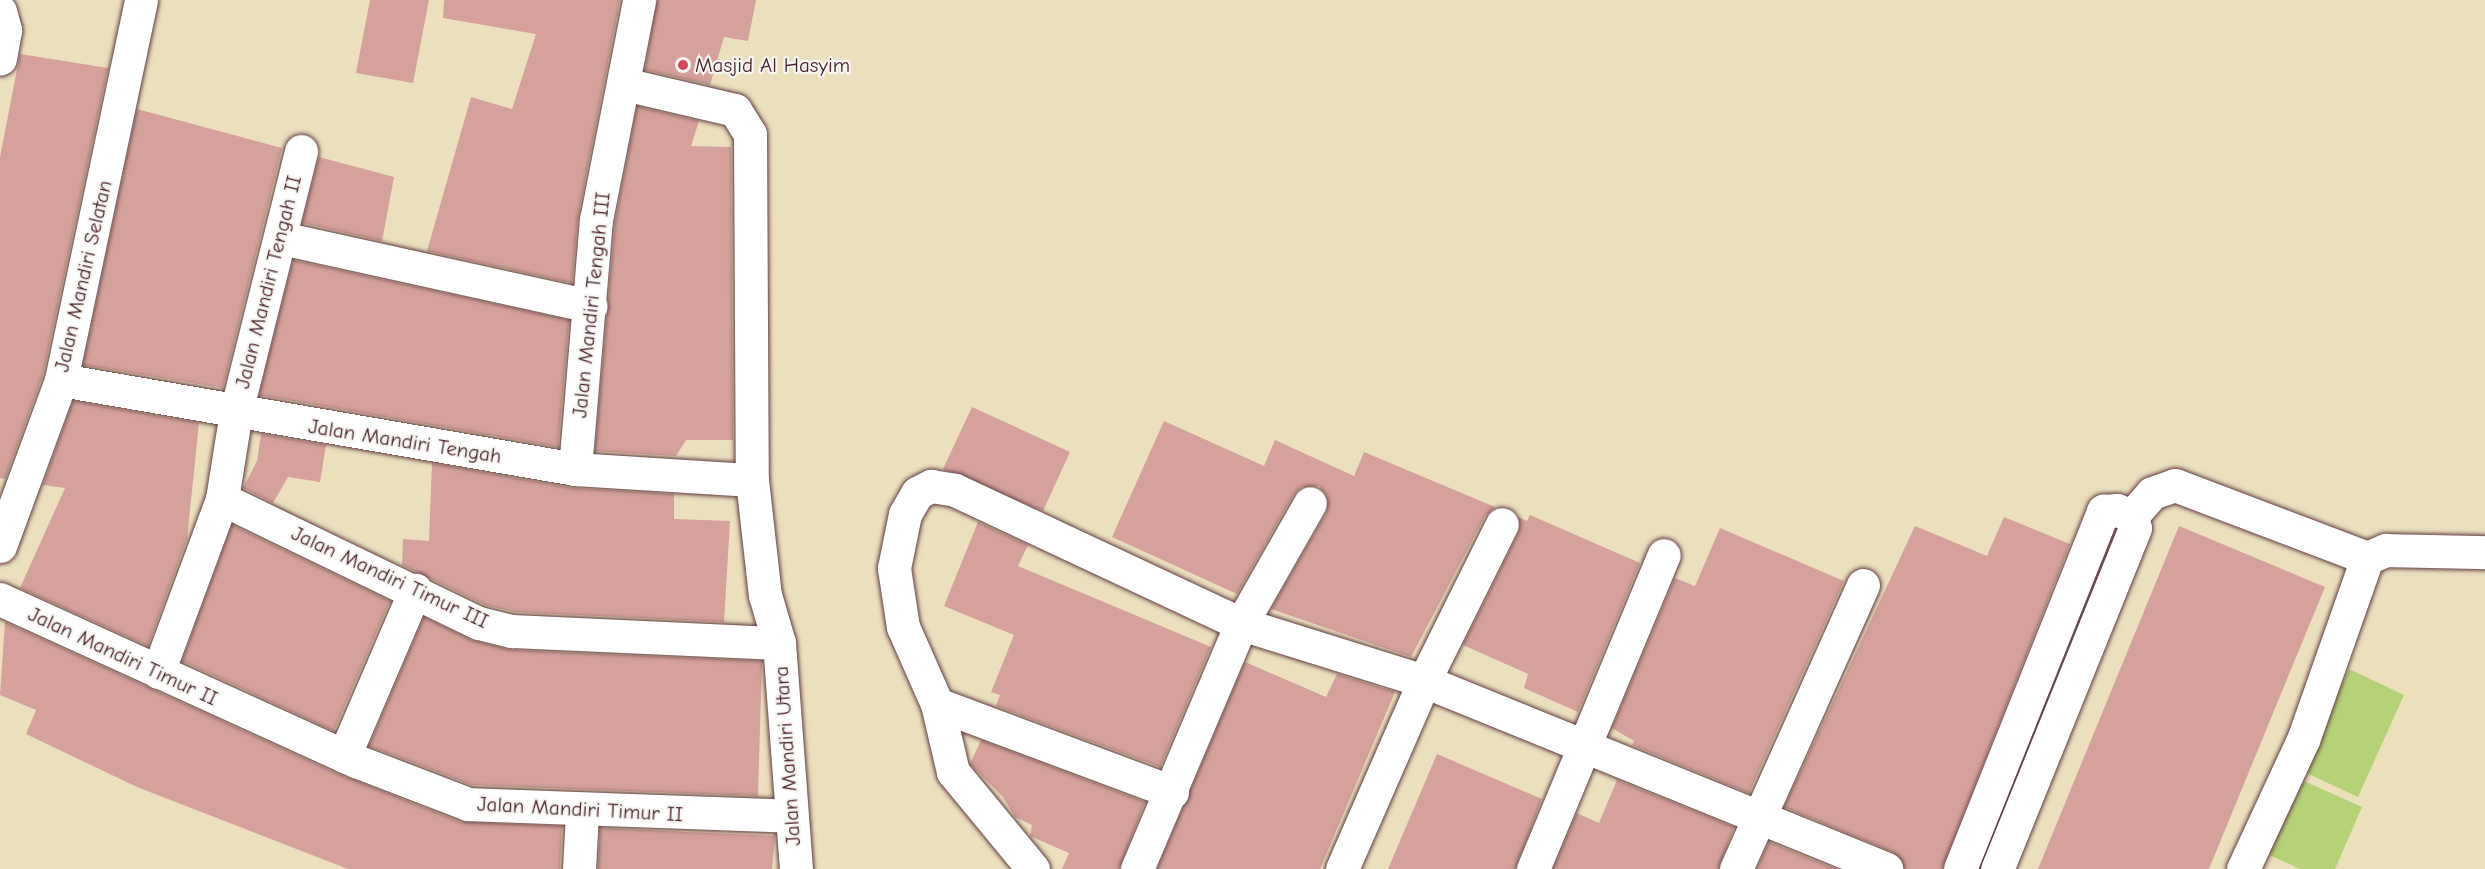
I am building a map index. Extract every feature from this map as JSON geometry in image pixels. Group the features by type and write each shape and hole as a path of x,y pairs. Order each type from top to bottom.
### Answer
{"street":[{"name":"Jalan Mandiri Selatan","path":"0,546 61,380 141,0"},
{"name":"Jalan Mandiri Tengah III","path":"575,469 591,306 596,220 639,0"},
{"path":"0,11 5,30 0,59"},
{"path":"624,84 735,110 750,134 752,480 765,595 779,643"},
{"name":"Jalan Mandiri Tengah II","path":"158,672 222,499 236,412 301,151"},
{"path":"281,238 591,306"},
{"name":"Jalan Mandiri Tengah","path":"61,380 575,469 752,480"},
{"path":"2132,516 2152,493 2175,485 2367,558 2386,550 2485,552"},
{"path":"1033,869 953,772 937,704 903,627 894,568 905,514 917,493 930,486 955,490 1241,624 1424,681 1584,744 1886,869"},
{"name":"Jalan Mandiri Timur III","path":"222,499 415,590 479,623 512,631 779,643"},
{"path":"1137,869 1172,792 1241,624 1310,504"},
{"path":"1960,869 2103,512 2109,508 2132,516"},
{"path":"1997,869 2135,528 2132,516"},
{"path":"1342,869 1424,681 1502,525"},
{"path":"1533,869 1664,555"},
{"path":"2247,868 2303,740 2367,558"},
{"path":"1736,869 1863,585"},
{"path":"344,756 415,590"},
{"name":"Jalan Mandiri Timur II","path":"0,599 344,756 468,804 582,812 788,816"},
{"name":"Jalan Mandiri Utara","path":"779,643 788,816 796,869"},
{"path":"937,704 1172,792"},
{"path":"579,869 582,812"}],"green space":[{"path":"2349,669 2404,695 2358,797 2302,771"},
{"path":"2295,777 2362,807 2335,869 2300,869 2263,852"}],"building":[{"path":"370,0 429,0 413,83 356,73"},
{"path":"444,0 620,0 578,217 572,283 427,251 471,97 512,109 536,34 443,18"},
{"path":"657,0 756,0 748,41 724,37 710,85 645,70"},
{"path":"20,54 108,68 43,375 5,479 0,478 0,157"},
{"path":"637,106 699,121 691,146 731,147 733,440 686,440 676,456 595,451 615,223"},
{"path":"137,109 282,148 223,388 83,365"},
{"path":"319,157 394,177 382,241 302,223"},
{"path":"293,260 569,320 558,447 259,395"},
{"path":"73,401 199,423 187,539 148,646 20,588 65,488 43,485"},
{"path":"972,407 1070,452 1043,511 943,469"},
{"path":"1164,421 1264,466 1275,440 1354,476 1364,452 1495,507 1485,516 1411,657 1271,609 1327,512 1326,494 1319,486 1301,487 1294,494 1237,594 1112,537"},
{"path":"261,434 326,445 320,482 288,477 273,503 243,488 257,461"},
{"path":"432,463 572,488 674,494 674,519 730,521 724,622 515,612 485,605 402,565 403,539 429,541"},
{"path":"1530,515 1640,563 1578,712 1524,688 1528,674 1463,645 1519,532 1519,517 1527,521"},
{"path":"2004,517 2070,544 1942,869 1904,869 1893,852 1784,807 1915,526 1987,556"},
{"path":"978,522 1028,545 1018,566 1211,647 1160,767 996,706 1000,695 991,692 1014,635 944,606"},
{"path":"232,525 390,601 334,731 182,661"},
{"path":"2179,526 2325,587 2209,869 2038,869"},
{"path":"1720,528 1844,581 1749,793 1632,745 1634,741 1612,728 1675,578 1695,586"},
{"path":"424,617 471,640 511,650 762,661 758,796 472,785 369,746"},
{"path":"5,622 336,773 461,822 562,826 560,869 348,869 137,787 26,734 36,710 0,695"},
{"path":"1245,662 1326,697 1337,674 1395,692 1320,869 1157,869"},
{"path":"981,740 1145,802 1119,869 1062,869 1069,853 1030,836 1032,825 1015,817 1003,797 970,764"},
{"path":"1437,754 1542,799 1515,869 1388,869"},
{"path":"1617,780 1734,827 1718,869 1553,869 1577,813 1599,823"},
{"path":"600,828 775,836 772,869 598,869"},
{"path":"1769,842 1836,869 1757,869"}],"place":[{"name":"Masjid Al Hasyim","path":"683,65"}]}
